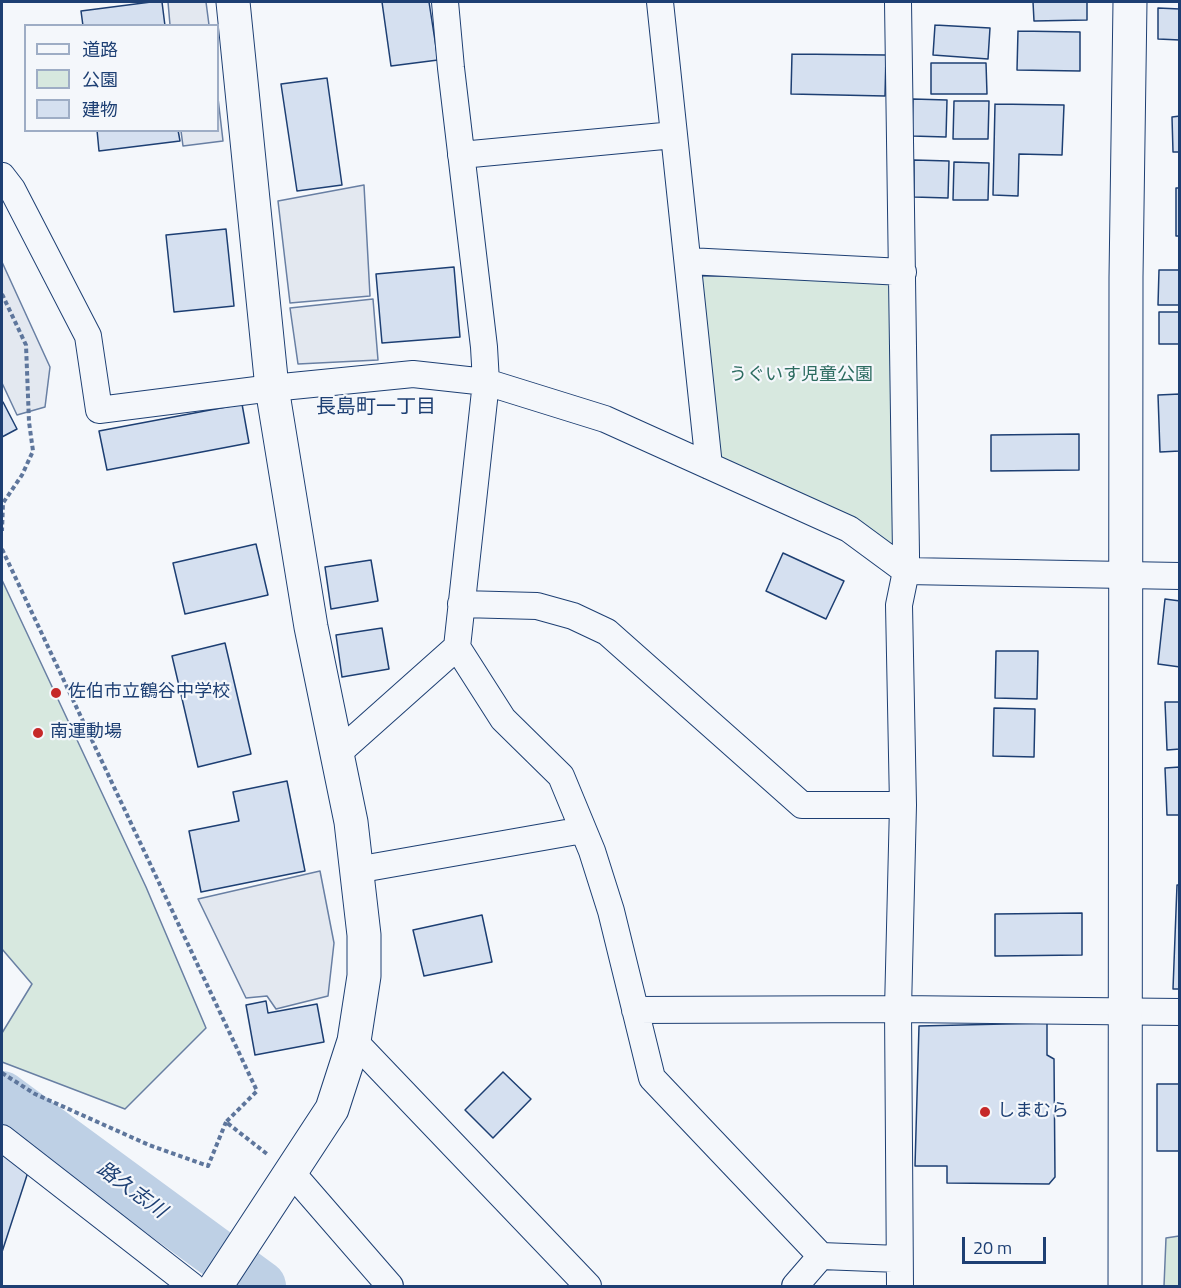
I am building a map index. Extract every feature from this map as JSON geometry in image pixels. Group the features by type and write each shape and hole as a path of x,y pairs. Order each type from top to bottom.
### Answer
{"street":[{"path":"2,1138 209,1284 251,1234 333,1109 354,1041 364,976 364,935 351,822 309,616 272,388 233,2"},
{"path":"446,2 451,68 484,347 486,382 457,647 504,719 561,776 611,910 652,1078 820,1256 900,1259"},
{"path":"660,2 709,466"},
{"path":"898,2 906,571 899,605 903,805 898,1009 900,1287"},
{"path":"1125,1287 1126,288 1131,2"},
{"path":"461,155 674,135"},
{"path":"2,176 12,189 88,336 99,410 272,388 413,374 486,382 605,419 849,529 906,571 1179,576"},
{"path":"688,261 903,272"},
{"path":"461,604 537,606 573,616 607,632 802,805 903,805"},
{"path":"338,753 457,647"},
{"path":"356,870 583,830"},
{"path":"636,1010 898,1009 1179,1012"},
{"path":"354,1041 588,1287"},
{"path":"291,1172 390,1287"},
{"path":"795,1287 820,1256"}],"path":[{"path":"2,294 26,345 29,422 33,451 22,475 3,503 2,531"},
{"path":"2,549 258,1091 226,1122 208,1166 149,1145 35,1094 2,1073"},
{"path":"226,1122 291,1172"}],"green space":[{"name":"うぐいす児童公園","path":"696,276 892,278 900,551 716,463"},
{"name":"南運動場","path":"2,580 146,887 206,1028 125,1109 2,1062 2,1033 32,984 2,949"},
{"path":"1179,1236 1179,1286 1164,1286 1166,1238"}],"shaded area":[{"path":"168,2 206,2 209,24 170,24"},
{"path":"219,107 223,141 183,146 181,132 219,132"},
{"path":"364,185 370,296 290,303 278,201"},
{"path":"2,262 50,367 45,407 17,415 2,383"},
{"path":"373,299 378,360 298,364 290,308"},
{"path":"320,871 334,943 328,996 276,1009 267,996 246,998 198,899"}],"building":[{"path":"162,2 165,24 83,24 81,11"},
{"path":"382,2 429,2 438,60 391,66"},
{"path":"1033,2 1087,2 1087,20 1034,21"},
{"path":"1158,8 1180,9 1180,40 1158,39"},
{"path":"935,25 990,28 988,59 933,55"},
{"path":"1018,31 1080,32 1080,71 1017,70"},
{"path":"792,54 886,55 885,96 791,94"},
{"path":"931,63 986,63 987,94 931,94"},
{"path":"327,78 342,185 297,191 281,84"},
{"path":"913,99 947,100 946,137 912,136"},
{"path":"954,101 989,101 988,139 953,139"},
{"path":"995,104 1064,105 1062,155 1019,154 1018,196 993,195"},
{"path":"1180,116 1180,152 1173,152 1172,117"},
{"path":"97,132 178,132 180,141 99,151"},
{"path":"914,160 949,161 948,198 914,197"},
{"path":"954,162 989,163 988,200 953,200"},
{"path":"1176,188 1180,188 1180,236 1176,236"},
{"path":"226,229 234,306 174,312 166,235"},
{"path":"454,267 460,337 382,343 376,274"},
{"path":"1159,270 1180,270 1180,305 1158,305"},
{"path":"1159,312 1180,312 1180,344 1159,344"},
{"path":"1180,394 1180,451 1160,452 1158,395"},
{"path":"2,403 17,429 2,437"},
{"path":"242,404 249,443 107,470 99,431"},
{"path":"1079,434 1079,470 991,471 991,435"},
{"path":"256,544 268,595 185,614 173,563"},
{"path":"783,553 844,581 826,619 766,591"},
{"path":"371,560 378,601 331,609 325,567"},
{"path":"1165,599 1180,601 1180,667 1158,664"},
{"path":"382,628 389,669 342,677 336,635"},
{"path":"225,643 251,754 198,767 172,656"},
{"path":"996,651 1038,651 1037,699 995,698"},
{"path":"1165,702 1180,702 1180,749 1167,750"},
{"path":"994,708 1035,709 1034,757 993,756"},
{"path":"1180,767 1180,815 1167,815 1165,768"},
{"path":"287,781 305,871 201,892 189,831 239,821 233,792"},
{"path":"1177,885 1180,885 1180,989 1173,989"},
{"path":"1082,913 1082,955 995,956 995,914"},
{"path":"482,915 492,962 424,976 413,930"},
{"path":"266,1001 268,1013 317,1004 324,1042 255,1055 246,1005"},
{"name":"しまむら","path":"1047,1023 1047,1055 1054,1059 1055,1177 1049,1184 947,1183 947,1166 915,1166 919,1026"},
{"path":"503,1072 531,1099 493,1138 465,1110"},
{"path":"1157,1084 1180,1084 1180,1151 1157,1151"},
{"path":"2,1154 29,1169 2,1252"}],"waterway":[{"name":"路久志川","path":"2,1096 261,1286"}],"place":[{"name":"佐伯市立鶴谷中学校","path":"56,693"},
{"name":"南運動場","path":"38,733"},
{"name":"しまむら","path":"985,1112"}],"district":[{"name":"長島町一丁目","path":"376,408"}]}
